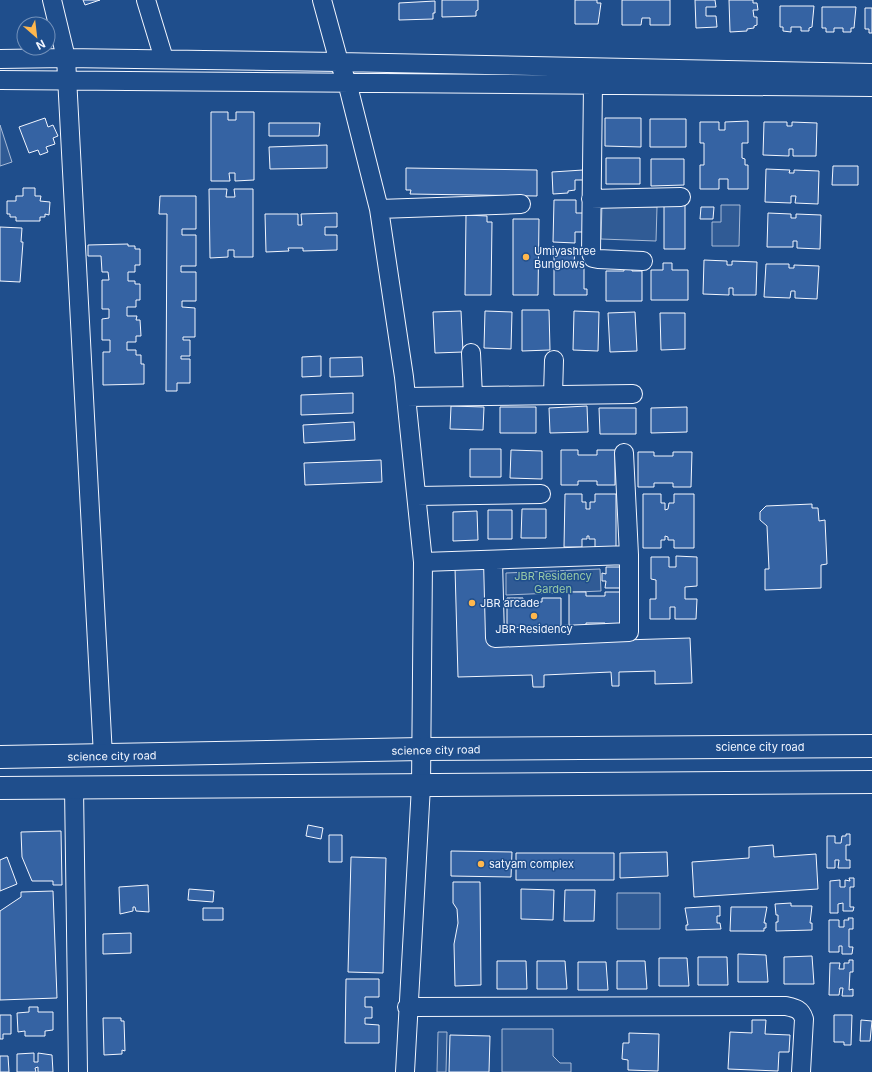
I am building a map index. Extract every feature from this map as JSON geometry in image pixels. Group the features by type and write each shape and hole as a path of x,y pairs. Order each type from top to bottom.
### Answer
{"main road":[{"name":"science city road","path":"0,758 421,749 872,746"},
{"path":"0,788 872,782"}],"street":[{"path":"52,0 66,58 103,756"},
{"path":"146,0 164,59"},
{"path":"322,0 339,62 347,82 379,209 406,397 424,562 420,786 405,1072"},
{"path":"0,59 164,59 872,73"},
{"path":"0,80 872,87"},
{"path":"593,84 591,253 593,258 598,259 643,260"},
{"path":"591,199 681,197"},
{"path":"379,209 522,204"},
{"path":"471,352 473,396"},
{"path":"553,395 554,360"},
{"path":"406,397 633,394"},
{"path":"493,560 495,638 629,632 629,555 624,454"},
{"path":"417,496 541,494"},
{"path":"424,562 629,555"},
{"path":"74,788 78,1072"},
{"path":"408,1007 786,1006 796,1008 802,1014 804,1019 801,1072"}],"shaded area":[{"path":"0,125 12,162 0,166"},
{"path":"721,205 740,205 739,246 712,246 712,222 721,222"},
{"path":"602,206 657,207 656,241 601,239"},
{"name":"JBR Residency Garden","path":"600,569 601,591 506,595 506,573"},
{"path":"617,893 660,893 660,929 617,929"},
{"path":"502,1029 553,1029 553,1056 560,1063 571,1063 571,1072 502,1072"},
{"path":"438,1032 447,1032 446,1072 437,1072"}],"building":[{"path":"83,0 100,0 85,5"},
{"path":"442,0 478,0 478,10 476,11 476,16 442,17"},
{"path":"575,0 597,0 597,3 601,3 598,24 575,24"},
{"path":"622,0 670,0 670,25 650,25 650,18 642,18 641,25 622,25"},
{"path":"695,0 715,0 716,7 706,7 706,16 716,16 717,27 696,28"},
{"path":"729,0 753,0 753,3 757,3 758,10 753,10 754,17 757,17 757,25 754,26 754,28 747,29 747,31 730,32"},
{"path":"435,1 435,13 433,13 433,19 399,20 399,3"},
{"path":"780,6 814,6 812,27 809,28 809,31 801,31 801,27 791,27 791,32 783,31 783,27 780,27"},
{"path":"822,7 856,7 854,28 851,28 851,32 843,32 843,28 834,28 834,32 826,32 826,28 822,28"},
{"path":"865,8 872,8 872,33 869,33 869,29 865,29"},
{"path":"211,112 228,112 228,120 236,120 236,112 254,112 254,180 235,181 235,173 229,173 230,181 211,181"},
{"path":"45,118 48,127 53,125 58,136 53,138 55,144 46,147 48,152 40,155 38,150 29,153 19,127"},
{"path":"605,118 641,118 641,147 605,146"},
{"path":"650,119 686,119 686,147 650,147"},
{"path":"748,121 748,143 742,143 742,158 745,159 745,165 748,165 748,189 728,189 728,179 719,179 719,189 700,189 700,165 704,165 704,143 700,143 700,122 719,122 719,130 725,130 725,122"},
{"path":"764,122 787,122 787,126 792,126 792,122 817,123 816,156 793,156 793,149 789,149 789,156 763,155"},
{"path":"269,123 320,123 319,136 269,136"},
{"path":"327,145 327,168 270,169 269,147"},
{"path":"606,158 640,158 640,184 606,184"},
{"path":"651,159 684,159 684,185 651,186"},
{"path":"833,166 858,166 858,185 832,185"},
{"path":"406,168 537,170 537,196 410,194 411,190 406,190"},
{"path":"766,169 790,170 789,173 794,173 794,170 819,171 818,204 795,203 796,196 791,196 791,203 765,202"},
{"path":"583,170 584,180 575,180 575,190 568,191 568,193 553,194 552,172"},
{"path":"23,188 35,188 35,196 41,196 40,201 50,202 49,215 45,214 45,217 40,217 40,221 16,221 16,217 10,217 10,214 7,214 7,201 16,201 16,196 23,196"},
{"path":"209,189 227,189 226,197 235,197 234,189 253,189 253,257 234,257 234,250 228,250 228,257 210,258"},
{"path":"160,196 196,196 196,229 182,229 182,235 196,235 196,266 181,266 181,272 196,272 196,301 182,301 182,307 195,308 195,337 183,337 183,340 190,340 190,356 181,356 181,359 190,359 190,383 177,383 177,391 166,391 167,214 159,214"},
{"path":"554,200 576,200 576,213 584,213 584,232 575,232 575,243 553,242"},
{"path":"664,205 685,205 685,249 664,249"},
{"path":"701,207 714,207 713,219 700,219"},
{"path":"337,213 337,227 325,227 325,235 337,235 337,250 303,251 303,248 288,248 289,251 266,252 265,214 298,214 298,225 302,225 301,214"},
{"path":"768,213 791,214 791,218 796,218 796,214 821,215 820,249 797,248 797,241 793,241 793,247 767,247"},
{"path":"466,215 487,216 487,222 492,222 491,295 465,295"},
{"name":"Umiyashree Bunglows","path":"513,219 539,219 538,295 513,295"},
{"path":"0,227 22,228 21,242 23,242 20,282 0,281"},
{"path":"128,244 128,246 135,246 135,249 140,249 140,265 135,265 135,272 128,272 128,281 135,281 135,284 140,284 140,300 136,300 136,307 127,307 127,316 137,316 136,320 140,320 141,336 136,336 136,342 127,342 127,350 136,350 136,355 141,355 141,364 144,364 144,384 103,385 103,352 110,352 110,340 102,340 102,319 109,318 109,309 102,309 102,280 109,280 108,272 102,272 101,256 88,256 88,245"},
{"path":"554,250 575,250 574,263 584,262 584,289 587,289 587,295 554,295"},
{"path":"704,260 727,261 727,265 732,265 732,261 757,262 756,295 733,295 733,288 729,288 729,295 703,294"},
{"path":"624,263 632,263 632,271 642,271 642,301 606,301 606,271 624,271"},
{"path":"663,263 672,263 672,270 688,270 688,300 651,300 651,270 663,270"},
{"path":"766,264 789,264 789,268 794,268 794,265 819,266 817,299 795,298 795,291 791,291 790,298 764,297"},
{"path":"522,310 549,310 550,350 522,351"},
{"path":"461,311 463,352 435,353 433,312"},
{"path":"485,311 512,312 511,349 484,348"},
{"path":"574,311 599,312 598,351 573,350"},
{"path":"635,312 637,351 610,352 608,313"},
{"path":"660,313 685,313 685,349 661,350"},
{"path":"321,356 321,376 302,377 302,357"},
{"path":"362,357 363,376 330,377 330,358"},
{"path":"353,393 353,413 301,415 301,395"},
{"path":"451,406 484,407 483,430 450,429"},
{"path":"587,406 588,432 550,433 549,408"},
{"path":"500,407 536,407 536,433 500,433"},
{"path":"687,407 687,432 651,433 651,408"},
{"path":"599,408 636,408 636,434 600,434"},
{"path":"354,422 355,440 304,443 303,425"},
{"path":"470,449 501,449 501,477 470,477"},
{"path":"511,450 542,451 542,479 510,478"},
{"path":"561,450 578,450 578,455 597,455 597,450 615,450 615,485 597,485 597,481 578,481 578,485 561,485"},
{"path":"638,452 654,452 654,456 673,456 673,452 692,452 691,487 673,487 673,483 654,483 654,487 638,487"},
{"path":"381,460 382,482 305,485 304,463"},
{"path":"565,494 582,494 582,502 586,502 586,509 590,509 590,502 595,502 595,494 616,494 616,548 595,547 595,539 589,539 589,536 587,536 587,539 582,539 582,547 564,547"},
{"path":"643,494 661,494 661,503 665,503 665,510 668,509 669,503 674,503 674,494 694,494 694,548 674,548 674,540 668,540 668,537 665,536 665,540 661,540 661,548 643,548"},
{"path":"812,504 812,508 818,508 819,521 825,520 827,564 821,565 821,588 765,590 765,569 769,569 767,526 760,520 760,512 766,506"},
{"path":"522,509 546,509 546,538 521,538"},
{"path":"488,510 512,510 512,539 488,539"},
{"path":"477,511 478,540 453,541 453,512"},
{"path":"676,556 697,557 697,586 685,587 685,599 697,599 696,619 675,619 675,607 670,607 670,619 650,619 650,599 656,599 656,580 651,579 651,557 669,557 669,567 676,567"},
{"name":"JBR arcade","path":"488,567 490,644 690,638 692,683 655,684 655,671 619,672 619,686 612,686 611,672 544,675 544,687 533,687 532,675 458,677 455,568"},
{"path":"606,567 626,567 626,588 605,588 606,581 602,581 602,573 606,574"},
{"path":"569,592 586,592 586,596 605,596 605,592 623,592 623,627 605,627 605,623 586,623 586,627 569,627"},
{"name":"JBR Residency","path":"507,598 523,598 523,602 542,602 542,598 561,598 561,633 507,632"},
{"path":"308,825 323,828 321,839 306,836"},
{"path":"61,831 62,885 53,885 53,881 32,881 22,857 21,832"},
{"path":"846,834 850,834 850,845 846,845 846,860 850,860 850,868 838,868 839,860 835,860 835,868 827,868 827,836 835,836 835,843 841,843 842,836 846,836"},
{"path":"329,835 342,835 342,862 329,862"},
{"path":"773,845 774,857 816,854 818,889 694,897 692,862 749,858 749,847"},
{"name":"satyam complex","path":"451,851 512,852 511,877 451,876"},
{"path":"667,852 668,876 620,878 620,853"},
{"path":"516,853 614,853 614,880 516,880"},
{"path":"7,857 17,884 0,891 0,860"},
{"path":"351,857 386,858 383,973 348,972"},
{"path":"849,878 854,878 854,887 850,887 850,907 854,907 853,911 843,911 843,903 838,904 838,913 830,913 830,881 840,880 840,887 845,887 845,880 850,881"},
{"path":"453,882 480,882 481,985 455,986 454,944 458,923 457,909 453,903"},
{"path":"148,885 149,912 136,911 135,907 133,907 133,911 120,914 119,887"},
{"path":"189,889 214,891 213,902 188,900"},
{"path":"521,889 554,890 553,920 521,919"},
{"path":"565,890 595,890 594,921 564,921"},
{"path":"53,891 57,998 0,1000 0,911 21,897 21,892"},
{"path":"791,903 791,906 812,906 810,923 812,923 812,930 776,931 778,915 776,915 775,904"},
{"path":"720,906 720,916 717,916 717,923 720,923 721,929 686,930 686,925 688,925 685,908"},
{"path":"731,907 767,907 764,923 766,923 766,928 764,928 764,931 730,931"},
{"path":"203,908 223,908 223,920 203,920"},
{"path":"848,918 853,918 853,929 849,929 849,947 853,947 852,954 842,954 842,946 839,946 839,952 829,952 829,920 839,920 839,927 844,927 844,920 849,920"},
{"path":"131,933 131,953 103,954 103,934"},
{"path":"738,954 766,955 768,982 738,982"},
{"path":"812,956 814,984 784,984 784,957"},
{"path":"698,957 727,957 728,985 698,985"},
{"path":"659,958 687,958 689,986 659,986"},
{"path":"849,960 853,960 853,972 850,972 849,990 853,989 853,996 842,996 843,988 840,988 839,995 829,995 830,963 840,963 839,969 844,969 844,963 849,963"},
{"path":"497,961 526,961 527,989 497,989"},
{"path":"537,961 565,961 567,989 537,989"},
{"path":"617,961 645,961 647,989 617,989"},
{"path":"578,962 606,962 608,990 578,990"},
{"path":"346,979 379,979 379,997 365,997 365,1007 372,1007 372,1018 365,1018 365,1024 379,1025 379,1043 345,1043"},
{"path":"29,1007 38,1007 38,1012 53,1012 53,1030 45,1031 45,1036 25,1036 25,1031 18,1032 17,1013 29,1012"},
{"path":"0,1015 11,1015 11,1034 3,1034 3,1039 0,1039"},
{"path":"834,1015 852,1015 851,1045 844,1045 844,1042 834,1042"},
{"path":"103,1018 121,1018 121,1021 124,1021 125,1051 122,1050 122,1054 104,1055"},
{"path":"752,1020 766,1020 765,1034 790,1035 789,1052 779,1052 778,1071 728,1069 730,1032 752,1033"},
{"path":"861,1020 872,1021 870,1041 860,1041"},
{"path":"629,1033 659,1034 658,1071 628,1070 628,1060 622,1059 623,1043 629,1043"},
{"path":"450,1035 490,1036 489,1072 449,1072"},
{"path":"34,1053 34,1062 38,1062 38,1053 52,1055 53,1072 38,1072 38,1067 35,1068 36,1072 17,1072 17,1054"},
{"path":"0,1056 8,1056 9,1072 0,1072"}],"place":[{"name":"Umiyashree Bunglows","path":"526,257"},
{"name":"JBR arcade","path":"472,603"},
{"name":"JBR Residency","path":"534,616"},
{"name":"satyam complex","path":"481,864"}]}
